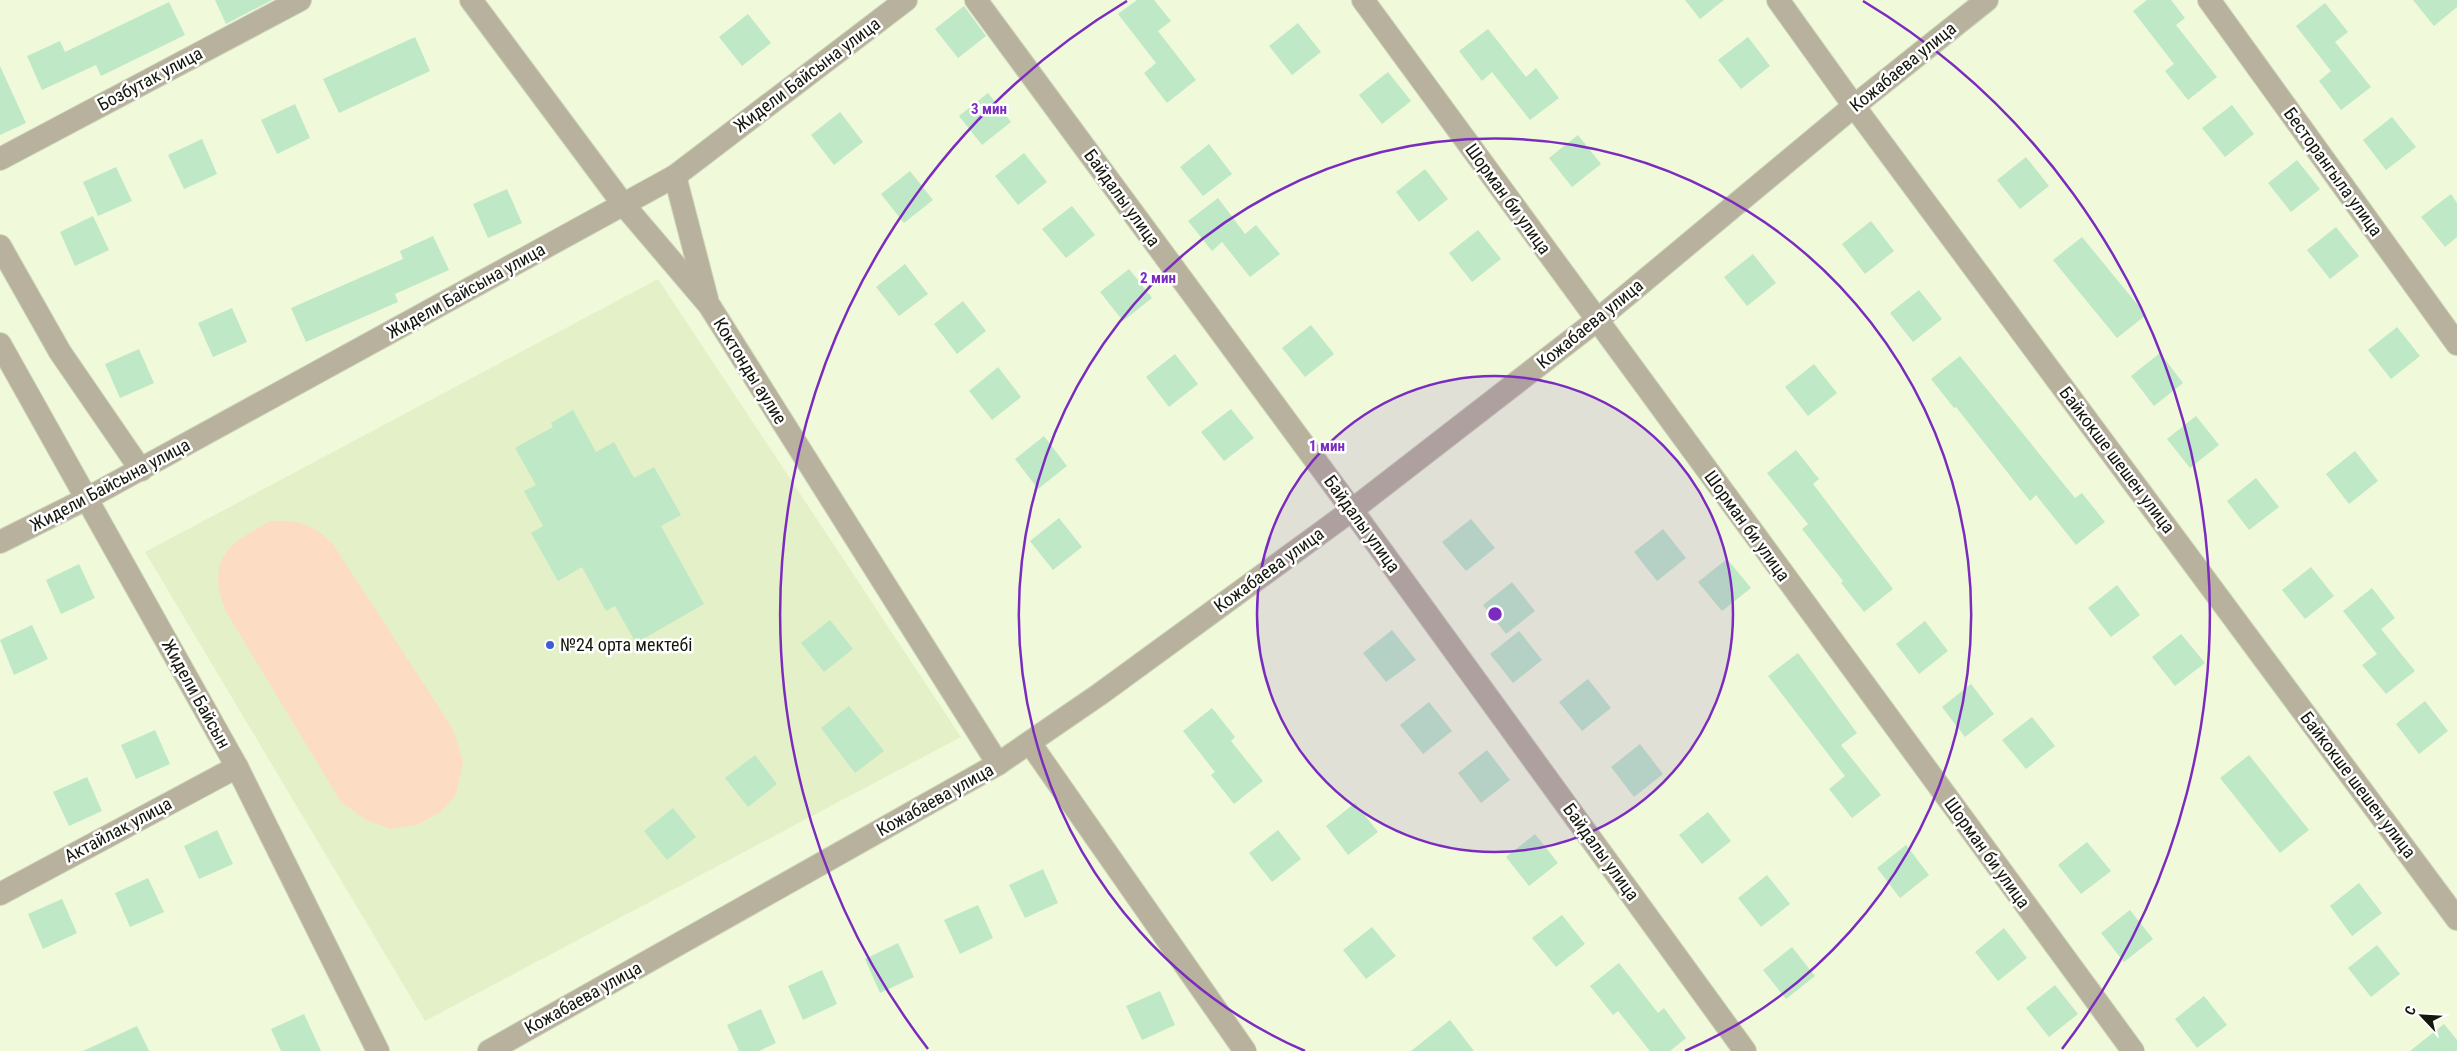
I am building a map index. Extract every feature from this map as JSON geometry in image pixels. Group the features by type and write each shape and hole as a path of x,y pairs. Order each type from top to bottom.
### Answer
{"street":[{"name":"Бозбутак улица","path":"0,159 300,0"},
{"name":"Коктонды аулие","path":"471,0 623,204 709,305 998,764"},
{"name":"Жидели Байсына улица","path":"0,542 141,470 674,176 906,0"},
{"name":"Байдалы улица","path":"976,0 1352,510 1746,1051"},
{"name":"Шорман би улица","path":"1363,0 2133,1051"},
{"name":"Байкокше шешен улица","path":"1778,0 1854,106 2457,919"},
{"name":"Кожабаева улица","path":"489,1051 998,764 1100,694 1352,510 1596,320 1854,106 1987,0"},
{"name":"Бесторангыла улица","path":"2208,0 2457,344"},
{"path":"674,176 709,305"},
{"path":"0,246 60,352 141,470"},
{"name":"Жидели Байсын","path":"0,344 236,766 378,1051"},
{"path":"1030,743 1244,1051"},
{"name":"Актайлак улица","path":"0,894 236,766"}],"shaded area":[{"name":"№24 орта мектебі","path":"658,279 961,737 425,1021 145,552"},
{"path":"271,521 290,521 305,525 318,532 333,544 453,729 463,762 456,795 440,812 417,825 391,829 366,820 341,802 225,610 218,578 220,565 225,555 243,537"}],"building":[{"path":"215,0 272,0 226,24"},
{"path":"1137,0 1154,0 1171,21 1158,31 1196,80 1167,103 1144,73 1156,63 1118,14"},
{"path":"1685,0 1724,0 1700,19"},
{"path":"2147,0 2171,0 2185,18 2176,25 2217,77 2188,100 2165,71 2174,64 2133,11"},
{"path":"2413,0 2457,0 2457,7 2434,26"},
{"path":"169,2 185,35 101,76 96,65 42,90 27,56 60,41 65,52"},
{"path":"2325,3 2348,32 2335,42 2371,87 2341,110 2319,81 2331,71 2296,26"},
{"path":"964,6 986,36 958,58 935,29"},
{"path":"748,14 771,43 742,66 719,37"},
{"path":"1298,23 1321,52 1292,75 1269,46"},
{"path":"1488,29 1526,77 1536,68 1559,98 1530,120 1492,72 1482,81 1459,51"},
{"path":"415,37 430,71 339,113 323,79"},
{"path":"1748,37 1770,66 1741,89 1718,60"},
{"path":"0,66 26,123 0,135"},
{"path":"1388,72 1411,101 1382,124 1359,95"},
{"path":"988,93 1011,122 982,145 959,116"},
{"path":"295,104 310,138 277,154 261,120"},
{"path":"2232,105 2254,134 2225,157 2202,128"},
{"path":"840,112 863,142 834,165 811,135"},
{"path":"2392,117 2416,147 2386,170 2363,140"},
{"path":"1578,135 1601,164 1572,187 1549,158"},
{"path":"202,139 217,174 184,189 168,155"},
{"path":"1209,144 1232,174 1203,196 1180,167"},
{"path":"1024,153 1047,182 1018,205 995,176"},
{"path":"2026,157 2049,186 2020,209 1997,180"},
{"path":"2297,160 2320,189 2291,212 2268,183"},
{"path":"116,167 132,201 98,216 83,182"},
{"path":"1425,169 1448,199 1419,222 1396,192"},
{"path":"910,171 933,200 904,223 881,194"},
{"path":"507,189 522,223 488,238 473,204"},
{"path":"2451,194 2457,203 2457,237 2445,247 2421,217"},
{"path":"1218,198 1245,234 1256,225 1280,254 1250,277 1222,242 1212,251 1188,221"},
{"path":"1072,206 1095,235 1066,258 1042,229"},
{"path":"93,216 109,250 75,266 60,232"},
{"path":"1871,221 1894,251 1865,274 1842,244"},
{"path":"2336,227 2359,256 2330,279 2307,250"},
{"path":"1478,230 1501,259 1472,282 1449,253"},
{"path":"433,236 449,270 395,294 398,302 306,342 291,308 403,259 400,251"},
{"path":"2082,237 2146,315 2117,338 2053,260"},
{"path":"1753,254 1776,283 1747,306 1724,277"},
{"path":"905,264 928,294 899,316 876,287"},
{"path":"1129,269 1152,298 1123,321 1100,292"},
{"path":"1919,290 1942,319 1913,342 1890,313"},
{"path":"963,301 986,331 957,354 934,324"},
{"path":"232,308 247,342 213,357 198,323"},
{"path":"1311,325 1334,354 1305,377 1282,348"},
{"path":"2397,327 2420,356 2391,379 2368,350"},
{"path":"139,349 154,383 120,398 105,364"},
{"path":"2160,353 2183,383 2154,406 2131,376"},
{"path":"1175,354 1198,384 1169,407 1146,377"},
{"path":"1960,356 2075,498 2082,493 2105,522 2076,545 2036,495 2030,501 1956,407 1954,408 1931,379"},
{"path":"1814,364 1837,393 1808,416 1785,387"},
{"path":"998,367 1021,397 992,420 969,391"},
{"path":"1231,409 1254,438 1224,461 1201,432"},
{"path":"573,410 596,452 614,442 634,478 654,467 681,515 661,526 704,604 636,643 615,606 606,611 582,567 558,581 531,533 543,526 524,491 536,485 515,448 553,427 551,423"},
{"path":"2196,416 2219,445 2190,468 2167,439"},
{"path":"1044,436 1067,466 1038,489 1015,459"},
{"path":"1796,450 1819,479 1813,484 1893,589 1864,612 1841,583 1843,581 1802,529 1808,524 1767,473"},
{"path":"2355,451 2378,481 2349,504 2326,474"},
{"path":"2256,478 2279,507 2249,530 2227,501"},
{"path":"1059,518 1082,547 1053,570 1030,541"},
{"path":"1471,519 1495,548 1466,571 1442,542"},
{"path":"1663,529 1686,558 1657,581 1634,552"},
{"path":"1727,559 1751,588 1722,611 1698,582"},
{"path":"79,564 95,598 61,614 46,580"},
{"path":"2311,567 2334,596 2305,619 2282,590"},
{"path":"1512,582 1535,611 1506,634 1483,605"},
{"path":"2117,585 2140,615 2111,637 2088,608"},
{"path":"2372,588 2395,618 2381,629 2415,671 2386,694 2362,665 2377,654 2343,611"},
{"path":"830,620 853,649 824,672 801,643"},
{"path":"1925,621 1948,651 1919,674 1896,644"},
{"path":"32,625 48,659 14,675 0,640"},
{"path":"1392,630 1416,660 1386,682 1363,653"},
{"path":"1519,631 1542,660 1513,683 1490,654"},
{"path":"2181,634 2205,663 2175,686 2152,657"},
{"path":"1798,653 1857,733 1841,745 1881,795 1852,818 1829,789 1845,776 1768,676"},
{"path":"1588,679 1611,708 1582,731 1559,702"},
{"path":"1971,684 1994,714 1965,737 1942,707"},
{"path":"2425,701 2448,731 2419,754 2396,724"},
{"path":"1429,702 1452,731 1423,754 1400,725"},
{"path":"849,706 884,751 855,773 821,728"},
{"path":"1212,708 1235,737 1231,741 1263,781 1234,804 1211,775 1215,772 1183,731"},
{"path":"2032,717 2055,746 2026,769 2002,740"},
{"path":"155,730 170,764 136,779 121,745"},
{"path":"1640,744 1663,774 1634,797 1611,767"},
{"path":"1487,750 1510,780 1481,803 1458,773"},
{"path":"755,755 777,784 748,807 725,778"},
{"path":"2249,755 2309,830 2280,853 2220,778"},
{"path":"87,777 102,811 69,826 53,792"},
{"path":"1355,803 1378,832 1348,855 1326,826"},
{"path":"673,808 696,837 667,860 644,831"},
{"path":"1708,812 1731,841 1702,864 1679,835"},
{"path":"217,830 233,864 199,879 184,846"},
{"path":"1278,830 1301,859 1272,882 1249,853"},
{"path":"1535,834 1558,863 1529,886 1506,857"},
{"path":"2087,842 2111,871 2081,894 2058,865"},
{"path":"1906,845 1929,875 1900,898 1877,868"},
{"path":"1043,869 1058,903 1025,918 1009,885"},
{"path":"1767,875 1790,904 1761,927 1738,898"},
{"path":"148,878 164,912 130,927 115,893"},
{"path":"2359,883 2382,913 2352,936 2330,906"},
{"path":"62,899 77,933 43,949 28,914"},
{"path":"978,905 993,938 960,954 944,920"},
{"path":"2130,910 2153,939 2124,962 2101,933"},
{"path":"1562,915 1585,944 1556,967 1532,938"},
{"path":"1372,927 1396,956 1366,979 1343,950"},
{"path":"2004,928 2027,958 1998,981 1975,952"},
{"path":"898,943 914,977 880,993 865,959"},
{"path":"2377,945 2400,974 2371,997 2348,968"},
{"path":"1792,947 1815,976 1786,999 1763,970"},
{"path":"1619,963 1658,1013 1664,1008 1686,1038 1670,1051 1650,1051 1618,1011 1613,1015 1590,986"},
{"path":"822,970 837,1004 803,1020 788,986"},
{"path":"2055,985 2078,1014 2049,1037 2026,1008"},
{"path":"1160,991 1175,1025 1142,1040 1126,1006"},
{"path":"2204,996 2227,1025 2197,1048 2175,1019"},
{"path":"761,1009 776,1043 759,1051 739,1051 727,1025"},
{"path":"304,1014 321,1051 281,1051 271,1029"},
{"path":"1450,1020 1474,1051 1411,1051"},
{"path":"2444,1024 2457,1040 2457,1051 2410,1051"},
{"path":"137,1026 149,1051 83,1051"}],"place":[{"name":"№24 орта мектебі","path":"550,645"}]}
